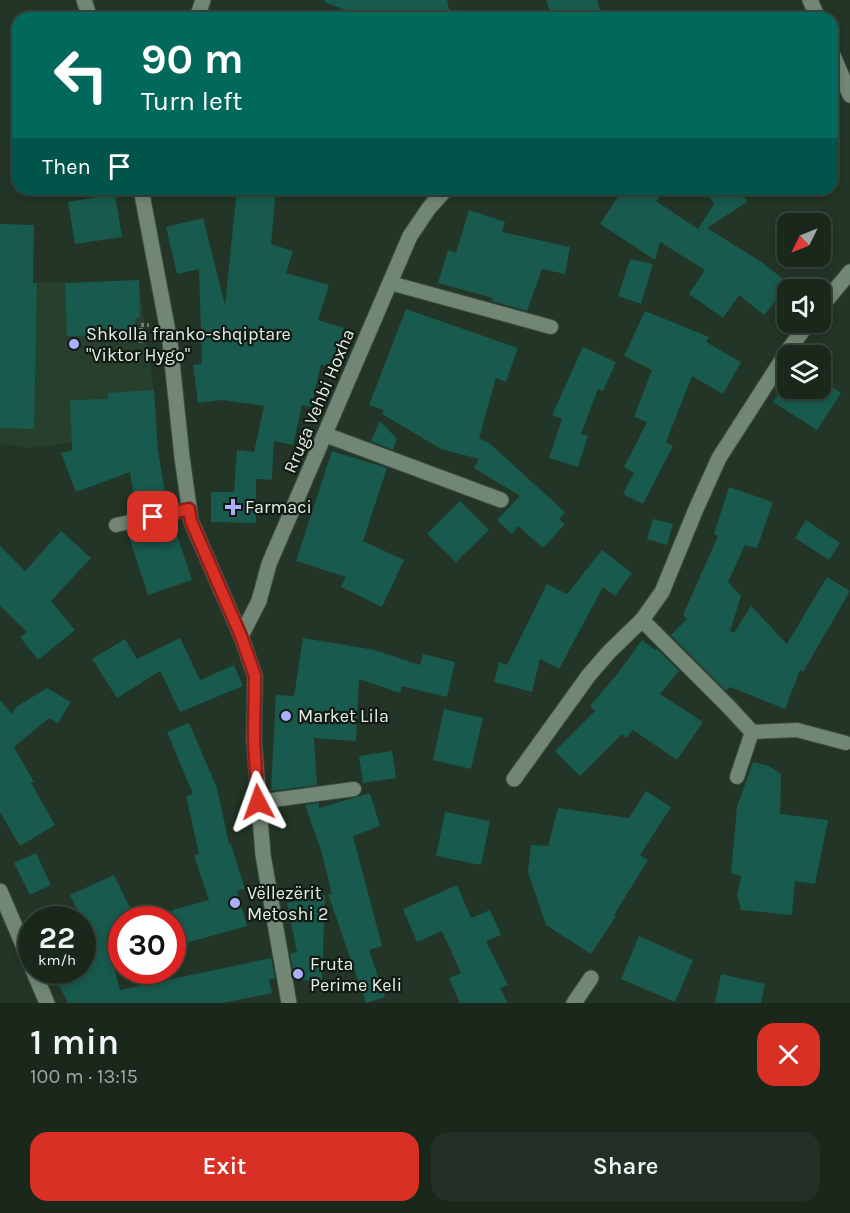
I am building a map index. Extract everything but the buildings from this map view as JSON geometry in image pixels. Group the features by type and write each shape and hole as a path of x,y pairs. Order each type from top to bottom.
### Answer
{"street":[{"path":"838,67 850,94"},
{"path":"142,195 171,342 182,457 191,521 241,636 255,676 254,741 263,855 290,1003"},
{"name":"Rruga Vehbi Hoxha","path":"241,636 259,601 269,564 410,236 441,195"},
{"path":"831,295 850,272"},
{"path":"514,779 590,675 609,652 642,620 662,592 719,458 801,333"},
{"path":"326,435 501,500"},
{"path":"642,620 752,732"},
{"path":"0,891 18,933"},
{"path":"574,1003 591,978"},
{"path":"39,984 47,1003"}],"lane":[{"path":"390,283 551,327"},
{"path":"116,525 189,509"},
{"path":"737,777 752,732 797,730 846,743"},
{"path":"258,802 354,789"}],"path":[{"path":"141,344 141,325 146,325"}],"shaded area":[{"name":"Shkolla franko-shqiptare \"Viktor Hygo\"","path":"138,277 154,390 157,437 82,441 31,448 0,443 0,283 81,283 138,280"}],"place":[{"name":"Shkolla franko-shqiptare \"Viktor Hygo\"","path":"74,344"},
{"name":"Farmaci","path":"233,507"},
{"name":"Market Lila","path":"286,716"},
{"name":"Vëllezërit Metoshi 2","path":"235,903"},
{"name":"Fruta Perime Keli","path":"298,974"}],"route":[{"path":"153,517 189,509 191,521 245,644 255,676 254,741 258,802"}]}
